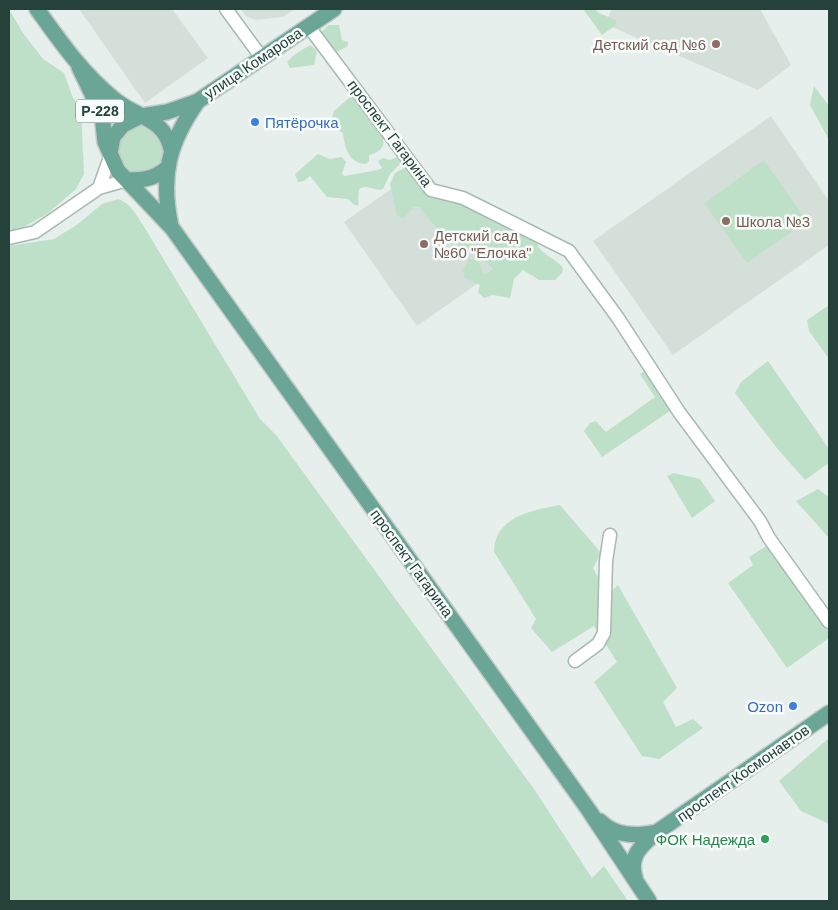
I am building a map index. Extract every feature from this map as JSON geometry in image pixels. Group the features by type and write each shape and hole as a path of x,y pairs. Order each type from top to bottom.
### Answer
{"main road":[{"name":"Р-228","path":"36,9 79,67 102,115 104,142 110,157 118,171 127,180"},
{"name":"улица Комарова","path":"198,101 334,9"},
{"name":"Р-228","path":"79,67 114,99 141,116 158,123 169,137 171,149"},
{"name":"Р-228","path":"110,157 113,137 117,130 141,116 167,112 198,101"},
{"name":"Р-228","path":"167,168 171,149 179,131 198,101"},
{"path":"127,180 146,180 156,177 167,168"},
{"name":"проспект Гагарина","path":"167,168 165,201 172,228"},
{"name":"проспект Гагарина","path":"127,180 172,228 588,809 649,901"},
{"name":"проспект Космонавтов","path":"636,881 632,862 636,852 657,832 829,713"},
{"path":"588,809 607,828 620,834 644,835 657,832"}],"street":[{"path":"226,9 262,58"},
{"name":"проспект Гагарина","path":"308,27 355,86 431,190 463,198 569,251 618,318 679,412 760,521 769,538 829,622"},
{"path":"99,188 110,157"},
{"path":"9,238 35,232 99,188 127,180"},
{"path":"575,661 598,644 604,633 606,561 610,535"}],"shaded area":[{"path":"79,9 172,9 208,58 145,103"},
{"path":"241,9 295,9 283,17 255,20 246,16"},
{"name":"Детский сад №6","path":"612,9 760,9 791,65 758,90 605,24"},
{"name":"Школа №3","path":"771,116 829,201 829,245 673,355 593,241"},
{"name":"Детский сад №60 \"Елочка\"","path":"410,176 504,265 417,326 344,222"}],"green space":[{"path":"9,9 23,33 43,59 64,73 73,98 81,107 84,174 76,189 47,214 18,230 9,231"},
{"path":"583,9 595,9 599,13 616,20 616,25 602,35"},
{"path":"329,25 339,25 342,40 348,42 348,46 335,53 320,33"},
{"path":"310,45 317,51 314,65 290,68 287,62"},
{"path":"814,86 829,106 829,140 810,105"},
{"path":"350,97 354,97 366,111 383,137 383,145 379,151 369,155 369,161 366,164 351,158 346,149 343,133 330,125 334,111"},
{"path":"137,124 146,124 168,147 159,170 135,175 125,170 122,166 117,149 122,134"},
{"path":"318,154 330,159 342,157 346,162 342,173 344,176 378,170 382,168 378,161 383,158 390,160 397,157 402,160 390,174 383,189 362,187 359,189 358,206 348,199 327,197 310,176 304,181 298,182 295,174"},
{"path":"764,160 807,221 747,263 704,203"},
{"path":"406,167 431,191 510,224 509,232 532,237 543,252 563,268 562,273 555,280 539,280 523,270 514,279 510,298 493,295 484,298 478,292 480,285 465,278 463,270 469,259 478,260 483,273 486,274 493,269 473,249 465,250 445,229 440,232 419,207 414,207 403,218 397,215 390,184 395,173"},
{"path":"118,199 129,206 138,217 260,419 276,435 534,789 592,878 604,866 628,901 9,901 9,246 54,239 78,224 102,204"},
{"path":"829,305 829,359 809,331 807,320"},
{"path":"768,361 829,449 829,463 805,480 776,447 735,393 741,382"},
{"path":"648,369 670,411 602,457 584,431 590,423 596,421 606,432 655,397 640,374"},
{"path":"674,473 700,479 715,501 692,518 667,476"},
{"path":"818,489 829,497 829,538 796,501"},
{"path":"560,505 601,553 593,568 607,595 618,585 677,688 663,702 676,727 693,719 703,728 659,759 642,756 594,682 617,662 594,626 552,652 531,628 536,619 494,552 500,531 516,517"},
{"path":"768,545 829,633 829,638 787,668 728,583 753,565 749,557"},
{"path":"829,738 829,824 801,811 779,781"}],"place":[{"name":"Детский сад №6","path":"716,44"},
{"name":"Пятёрочка","path":"255,122"},
{"name":"Школа №3","path":"726,221"},
{"name":"Детский сад №60 \"Елочка\"","path":"424,244"},
{"name":"Ozon","path":"793,706"},
{"name":"ФОК Надежда","path":"765,839"}]}
